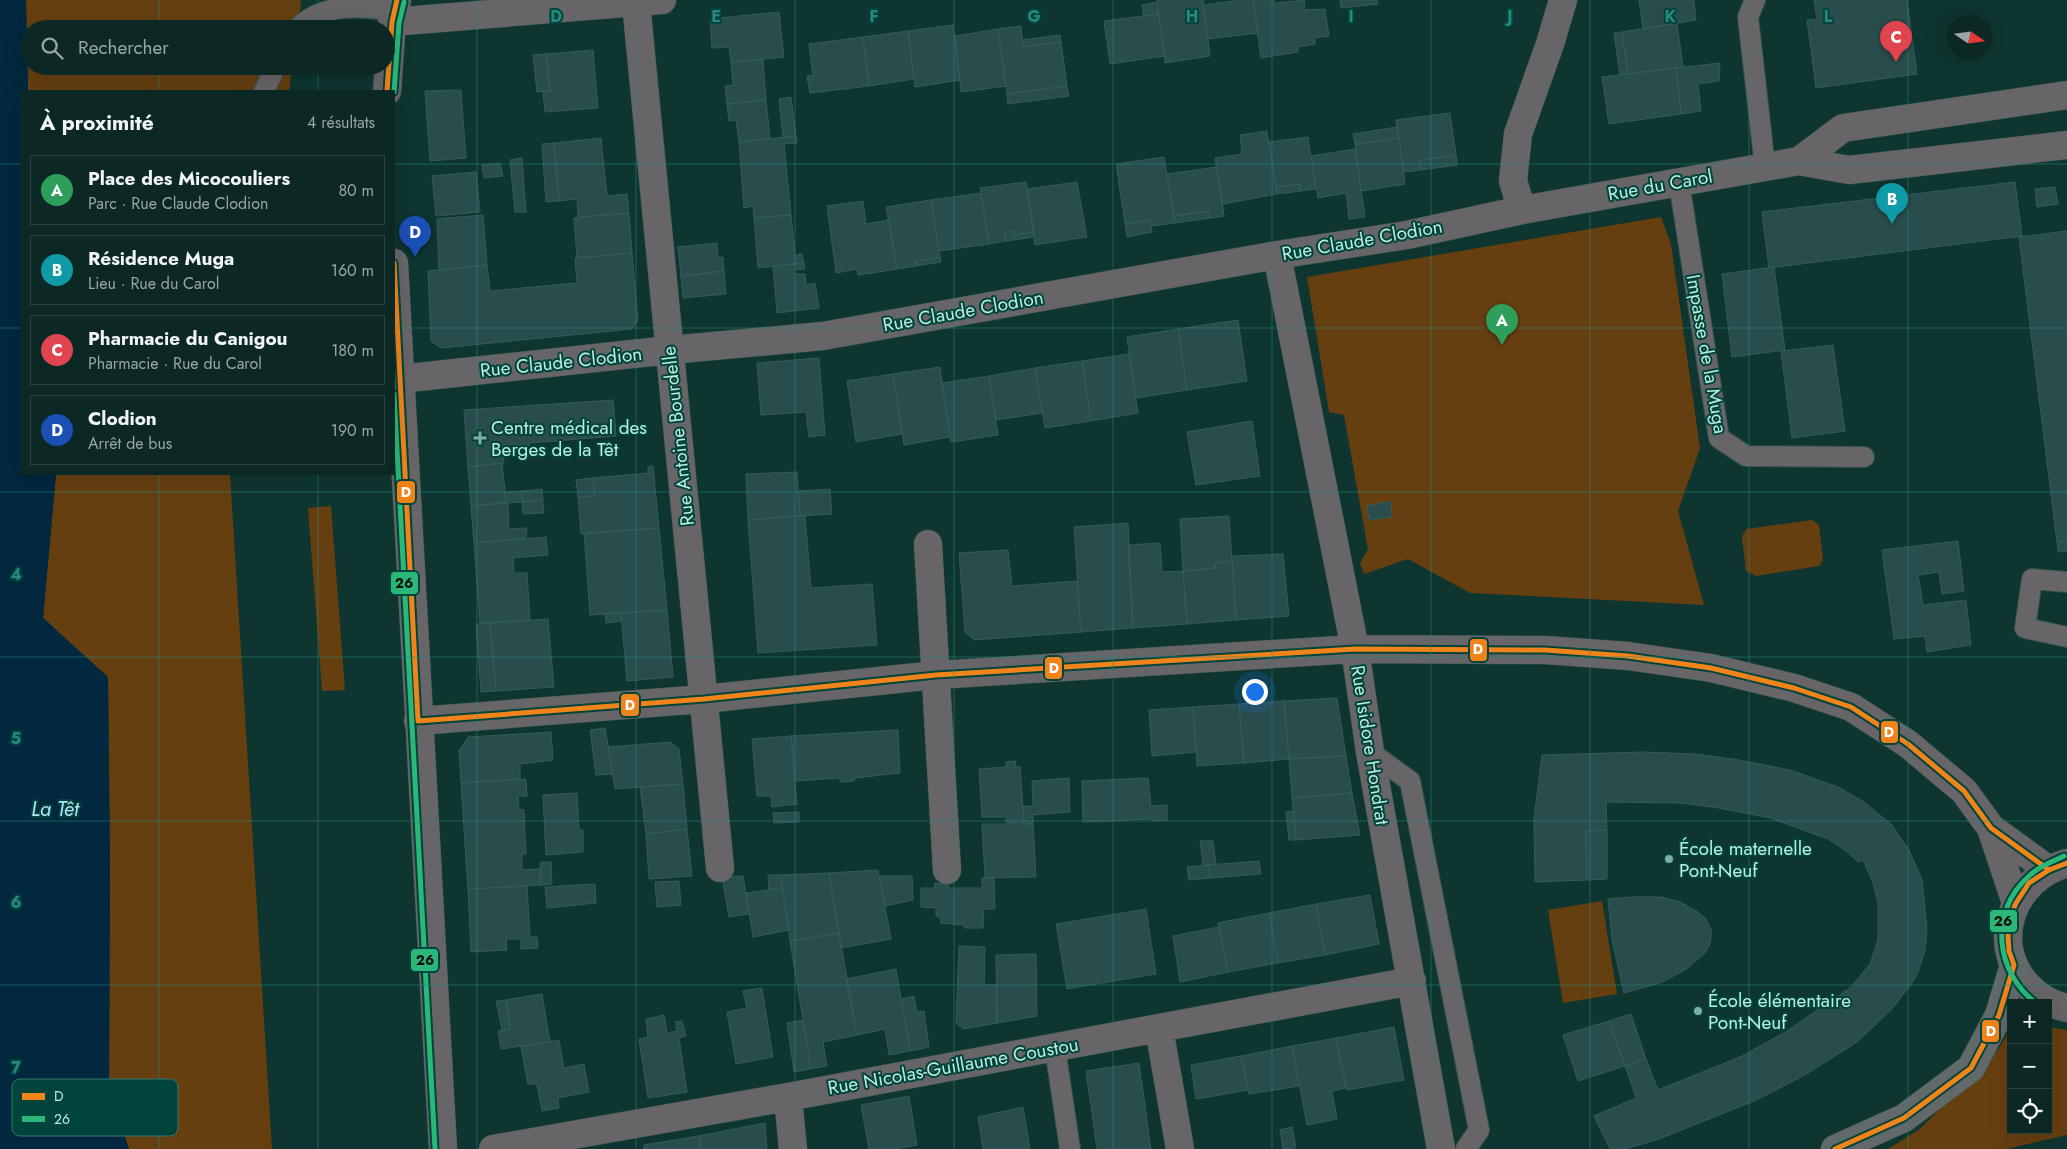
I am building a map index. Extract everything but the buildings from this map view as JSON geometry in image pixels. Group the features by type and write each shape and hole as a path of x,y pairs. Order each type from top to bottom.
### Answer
{"highway":[{"path":"1836,1149 1904,1118 1971,1068 2000,1016 2014,965"}],"main road":[{"path":"2058,866 2029,883 2016,903 2010,917 2008,936 2009,951 2022,979 2045,1000 2067,1008"}],"street":[{"path":"1522,210 1513,182 1518,134 1550,44 1562,0"},
{"path":"395,11 649,2"},
{"name":"Rue Antoine Bourdelle","path":"649,2 670,350 720,868"},
{"path":"387,90 389,75"},
{"name":"Rue du Carol","path":"1799,161 1843,128 2067,94"},
{"name":"Rue du Carol","path":"1522,210 1799,161 1850,170 2067,146"},
{"name":"Rue Claude Clodion","path":"399,379 670,350 823,336 1277,255 1407,234 1522,210"},
{"name":"Rue Isidore Hondrat","path":"1277,255 1355,649 1370,752 1441,1149"},
{"path":"395,287 443,1149"},
{"path":"928,544 947,870"},
{"path":"418,721 704,699 936,675 1355,649 1546,650 1628,656 1711,668 1794,688 1851,707 1908,744 1964,791 1991,828 2016,903"},
{"path":"1991,828 2058,866"},
{"name":"Rue Nicolas-Guillaume Coustou","path":"493,1149 788,1097 1412,981"},
{"path":"1159,1028 1180,1149"},
{"path":"788,1097 793,1149"}],"lane":[{"path":"1754,0 1748,16 1765,167"},
{"path":"310,20 322,11 371,7 395,11"},
{"path":"264,90 272,75"},
{"name":"Impasse de la Muga","path":"1679,182 1719,438 1746,456 1864,457"},
{"path":"2067,582 2032,579 2025,628 2067,637"},
{"path":"1370,752 1410,781 1478,1130 1466,1149"},
{"path":"1055,1048 1070,1149"}],"shaded area":[{"path":"26,0 301,0 299,20 26,20"},
{"path":"28,75 291,75 289,90 28,90"},
{"path":"1661,217 1671,244 1700,448 1678,511 1704,605 1470,593 1408,559 1364,574 1360,563 1368,549 1344,415 1329,412 1307,277"},
{"path":"56,475 230,475 272,1149 129,1149 125,1136 178,1136 178,1079 109,1079 110,866 108,678 43,618"},
{"path":"331,506 345,690 322,691 308,508"},
{"path":"1812,520 1819,525 1823,560 1819,566 1756,576 1746,571 1742,537 1746,529"},
{"path":"1602,901 1617,994 1563,1003 1548,910"},
{"path":"2052,1028 2067,1030 2067,1135 2006,1149 1888,1149 1920,1129 1998,1050 2007,1034 2007,1134 2052,1134"}],"water":[{"name":"La Têt","path":"0,0 26,0 26,20 20,20 20,75 28,75 28,90 20,90 20,475 56,475 43,618 108,677 110,866 109,1079 12,1079 12,1136 125,1136 129,1149 0,1149"}],"transit line":[{"name":"D","path":"392,20 397,0"},
{"name":"26","path":"394,90 399,23 404,2"},
{"name":"D","path":"387,90 388,75"},
{"name":"D","path":"395,282 418,721"},
{"name":"26","path":"395,412 435,1149"},
{"name":"D","path":"418,721 704,699 936,675 1355,649 1545,650 1628,656 1711,668 1794,688 1851,707 1908,744 1964,791 1991,828 2049,870"},
{"name":"26","path":"2032,999 2022,990 2012,975 2005,959 2002,942 2003,924 2007,907 2015,891 2032,873 2064,856"},
{"name":"D","path":"1835,1149 1904,1118 1971,1068 1999,1015 2014,965 2009,951 2008,936 2010,917 2016,903 2029,883 2049,870 2067,863"}],"place":[{"name":"Pharmacie du Canigou","path":"1896,62"},
{"name":"Résidence Muga","path":"1892,224"},
{"name":"Clodion","path":"415,257"},
{"name":"Place des Micocouliers","path":"1502,345"},
{"name":"Centre médical des Berges de la Têt","path":"480,438"},
{"name":"École maternelle Pont-Neuf","path":"1669,859"},
{"name":"École élémentaire Pont-Neuf","path":"1698,1011"}]}
